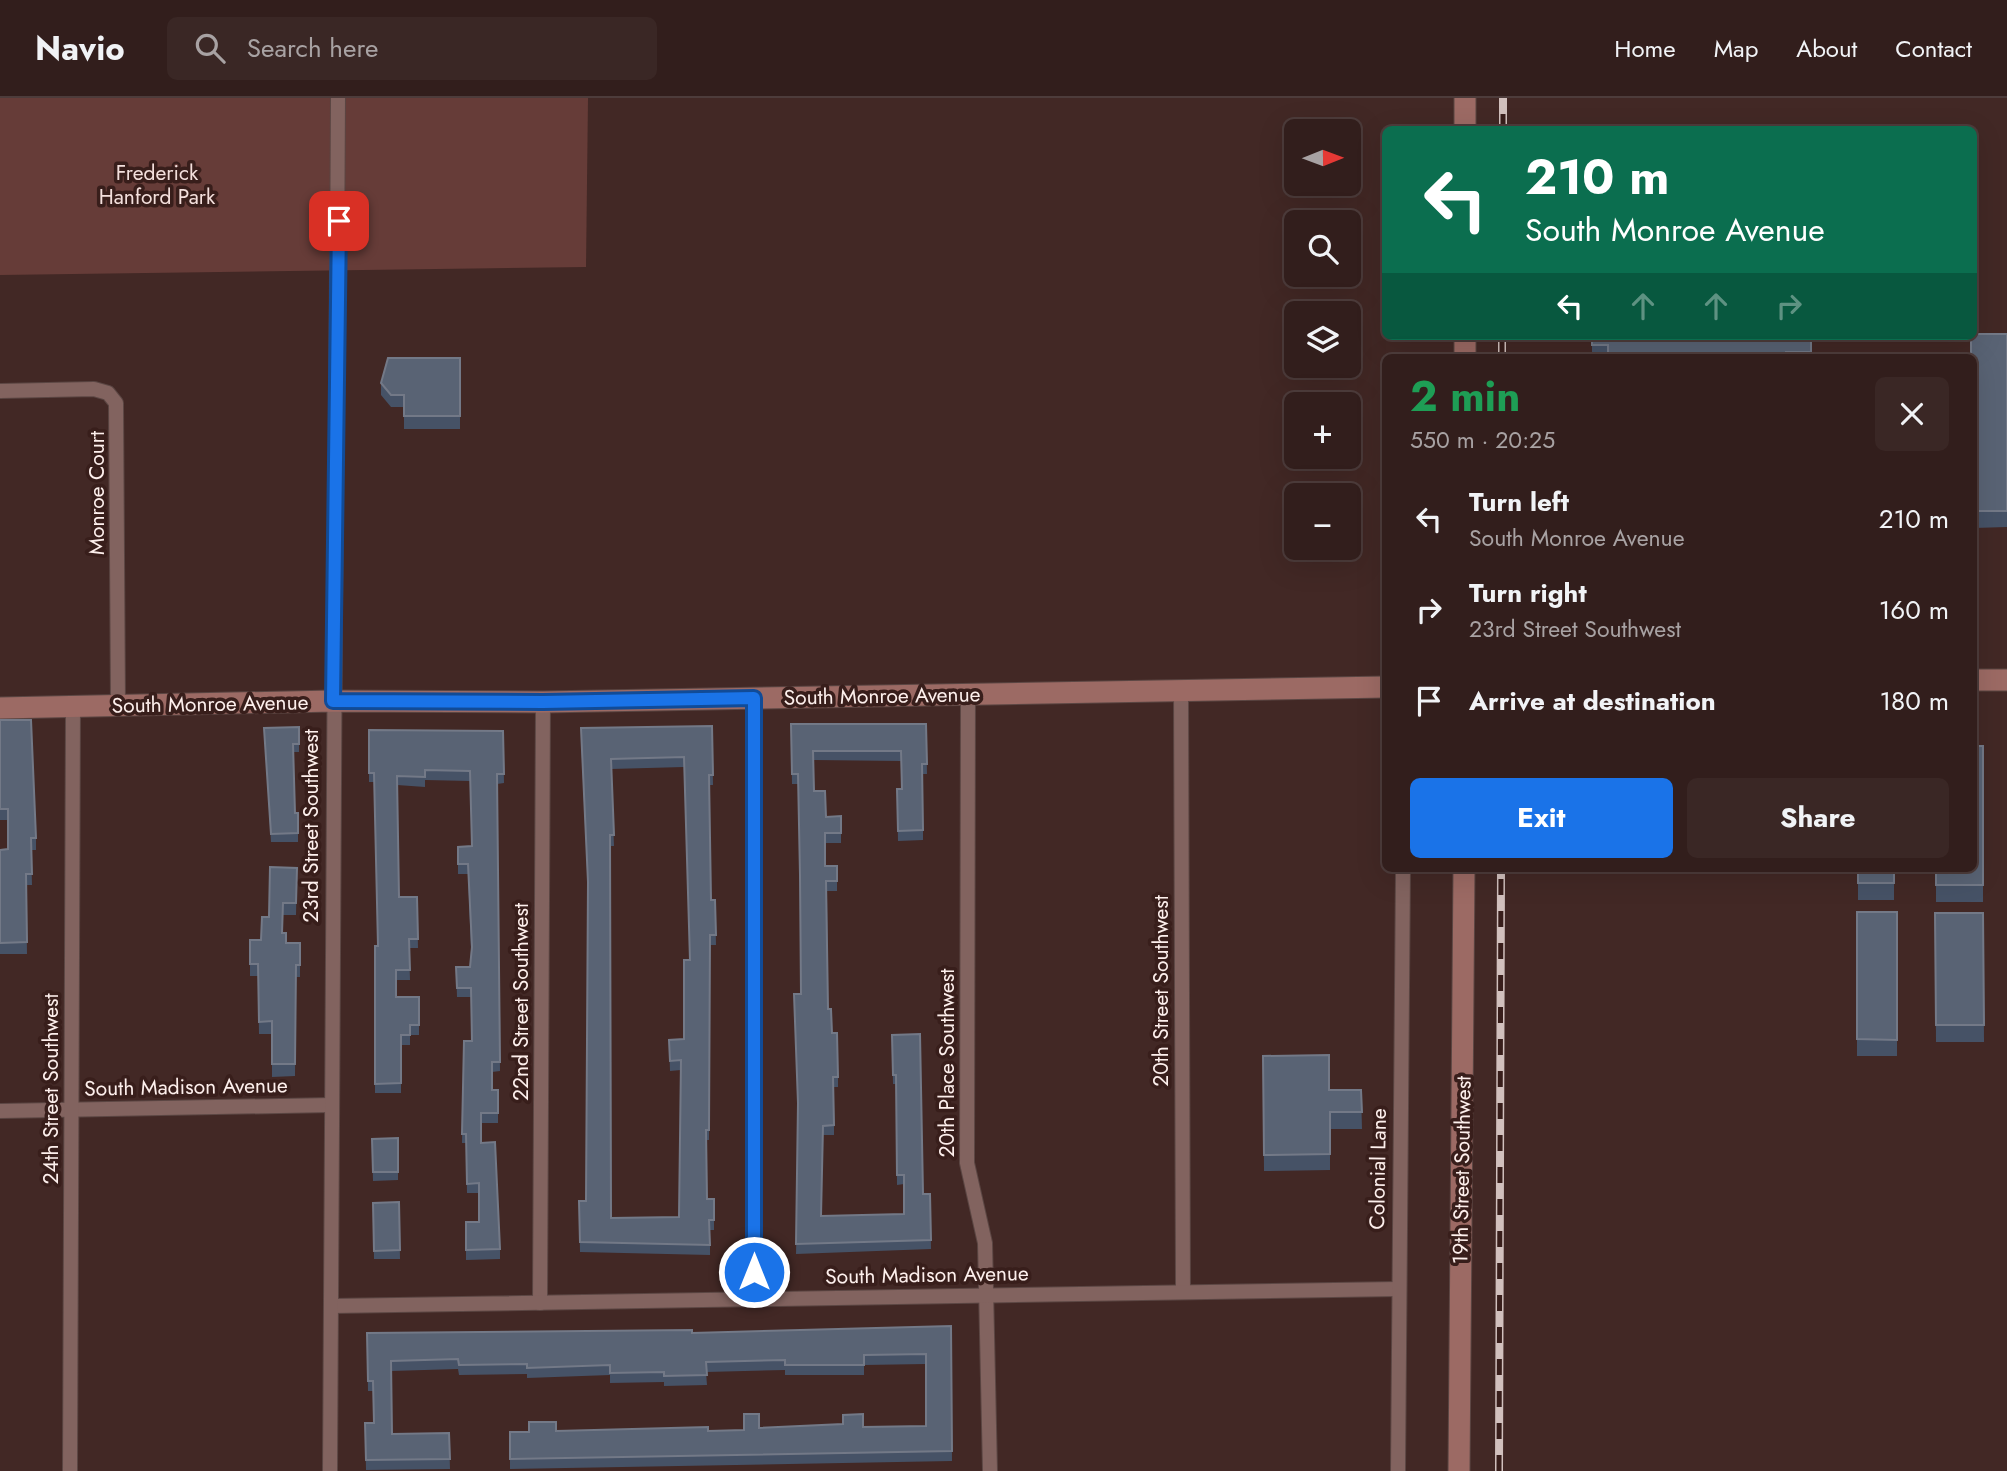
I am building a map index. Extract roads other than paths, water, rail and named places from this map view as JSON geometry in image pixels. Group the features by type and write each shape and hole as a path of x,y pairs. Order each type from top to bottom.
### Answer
{"street":[{"name":"23rd Street Southwest","path":"330,1471 338,98"},
{"path":"1465,98 1465,126"},
{"name":"Monroe Court","path":"0,391 94,389 108,393 116,403 118,705"},
{"path":"1977,680 2007,680"},
{"name":"South Monroe Avenue","path":"0,708 333,701 543,702 1382,687"},
{"name":"20th Street Southwest","path":"1181,690 1183,1292"},
{"name":"20th Place Southwest","path":"968,694 967,1163 985,1243 990,1471"},
{"path":"754,698 754,1299"},
{"name":"22nd Street Southwest","path":"540,1303 543,702"},
{"name":"24th Street Southwest","path":"71,1471 73,706"},
{"name":"Colonial Lane","path":"1398,1471 1403,872"},
{"name":"19th Street Southwest","path":"1459,1471 1464,872"},
{"name":"South Madison Avenue","path":"0,1111 332,1105"},
{"name":"South Madison Avenue","path":"331,1306 1398,1289"}],"railway":[{"path":"1503,98 1503,126"},
{"path":"1502,340 1502,354"},
{"path":"1499,1471 1501,872"}],"park label":[{"name":"Frederick Hanford Park","path":"157,185"}]}
